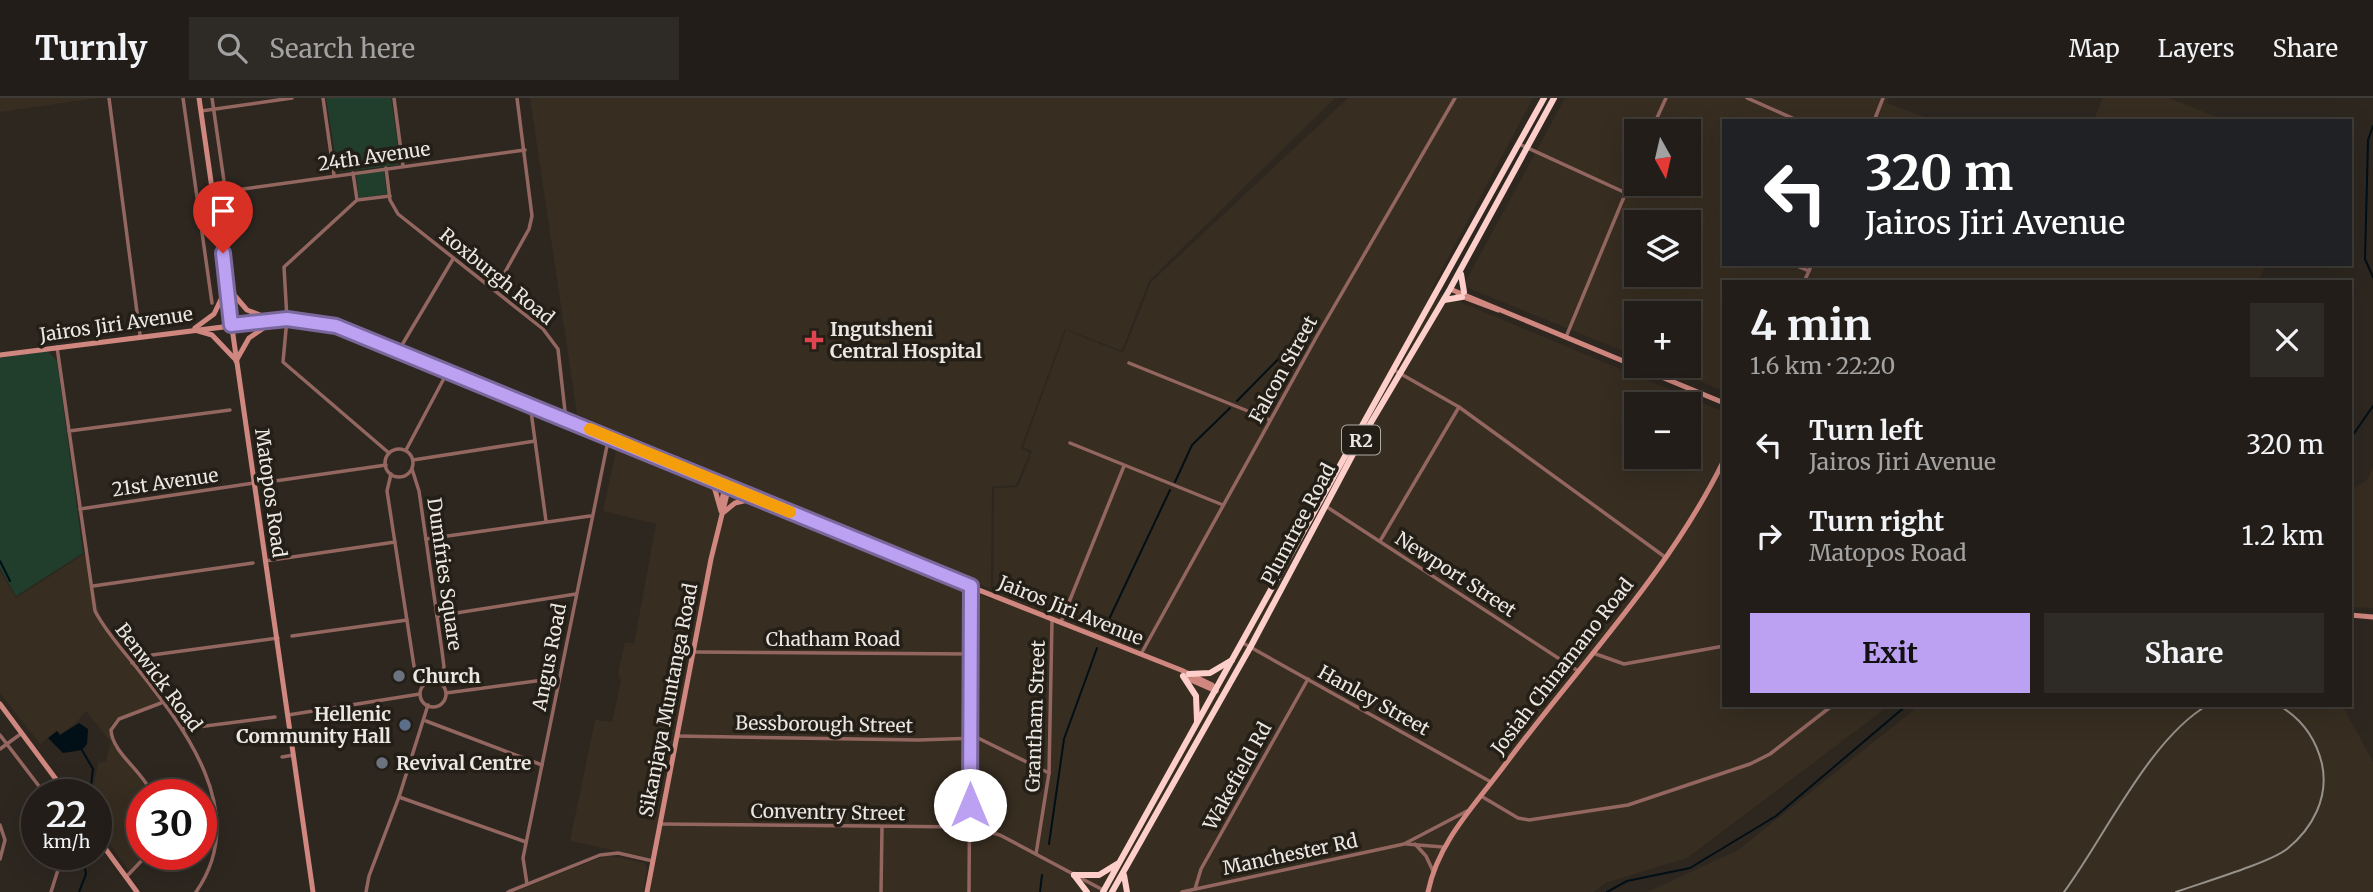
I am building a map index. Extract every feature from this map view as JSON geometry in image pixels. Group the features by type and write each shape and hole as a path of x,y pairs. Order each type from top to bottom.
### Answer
{"highway":[{"name":"Plumtree Road","path":"1105,892 1322,504 1544,98"},
{"name":"Plumtree Road","path":"1112,892 1231,683 1322,504 1444,300 1554,98"},
{"path":"1444,300 1463,295 1462,268"},
{"path":"1433,297 1450,289 1447,272"},
{"path":"1196,726 1197,702 1186,675 1210,673 1235,657"},
{"path":"1217,706 1216,691 1231,683"},
{"path":"1074,875 1099,875 1121,861"},
{"path":"1124,873 1127,892"},
{"path":"1074,875 1087,892"}],"main road":[{"name":"Matopos Road","path":"199,98 313,892"},
{"path":"192,329 215,314 226,285 247,310 276,320"},
{"path":"1450,289 1722,402"},
{"name":"Jairos Jiri Avenue","path":"0,355 140,335 287,319 336,326 449,369 875,549 1186,675"},
{"path":"192,329 212,335 236,361 249,338 276,320"},
{"name":"Josiah Chinamano Road","path":"1428,892 1443,847 1665,557 1722,463"},
{"path":"706,477 715,490 722,514 735,503 758,498"},
{"name":"Sikanjaya Muntanga Road","path":"647,892 693,652 729,486"},
{"path":"2352,615 2373,617"},
{"path":"1186,675 1212,685 1216,691"},
{"path":"0,704 55,779"},
{"path":"112,858 137,892"}],"street":[{"path":"109,98 140,335"},
{"path":"183,98 212,303"},
{"path":"212,98 214,109"},
{"path":"201,111 292,98"},
{"path":"323,98 334,175"},
{"path":"394,98 403,166"},
{"path":"495,290 531,222 525,150 517,98"},
{"name":"Falcon Street","path":"1140,656 1270,420 1455,98"},
{"path":"1656,119 1666,98"},
{"path":"1746,98 1795,119"},
{"path":"1875,119 1884,98"},
{"name":"24th Avenue","path":"214,109 227,191 525,150"},
{"path":"1520,145 1624,192"},
{"name":"Roxburgh Road","path":"386,168 390,196 398,214 495,290 555,342 566,419"},
{"path":"353,173 357,200"},
{"path":"389,453 285,366 287,319 284,267 357,200 390,196"},
{"path":"1565,338 1625,196"},
{"path":"200,221 218,219"},
{"path":"399,350 453,259"},
{"path":"1797,266 1809,271"},
{"path":"1805,280 1811,266"},
{"name":"Benwick Road","path":"57,347 98,617 182,729 200,762 218,817 212,862 196,892"},
{"path":"1129,363 1270,420"},
{"path":"406,450 449,369"},
{"path":"1394,370 1459,407 1665,557"},
{"path":"530,404 546,521"},
{"path":"1380,541 1459,407"},
{"path":"69,431 230,410"},
{"name":"Angus Road","path":"527,884 522,866 526,842 590,516 609,436"},
{"path":"413,460 535,441"},
{"path":"1070,443 1223,505"},
{"path":"391,474 402,476 412,469 413,460 406,450 397,449 389,453 386,465 391,474 387,486 414,666 424,685"},
{"path":"268,482 386,465"},
{"path":"1060,624 1124,466"},
{"name":"Dumfries Square","path":"412,469 417,480 438,616 443,667 438,682"},
{"name":"21st Avenue","path":"80,509 254,483"},
{"name":"Newport Street","path":"1322,504 1578,671"},
{"path":"426,539 590,516"},
{"path":"265,561 395,542"},
{"path":"92,586 253,563"},
{"path":"969,892 971,586"},
{"path":"438,616 576,594"},
{"path":"292,636 407,620"},
{"name":"Grantham Street","path":"1036,853 1049,773 1052,621"},
{"path":"132,663 152,655 278,638"},
{"name":"Hanley Street","path":"1243,643 1492,782"},
{"path":"1593,653 1613,663 1634,664 1722,646"},
{"name":"Chatham Road","path":"693,652 972,654"},
{"path":"446,692 558,678"},
{"name":"Wakefield Rd","path":"1195,889 1201,869 1308,679"},
{"path":"424,685 438,682 446,692"},
{"path":"420,694 424,685"},
{"path":"428,705 442,703 446,692"},
{"path":"288,715 420,694"},
{"path":"366,892 369,876 425,721 428,705 420,694"},
{"path":"145,779 117,746 111,733 112,726 119,719 161,703"},
{"path":"1481,796 1518,818 1529,820 1628,805 1760,759 1830,707"},
{"path":"182,729 275,717"},
{"path":"425,721 542,765"},
{"path":"0,749 22,733"},
{"path":"0,735 34,779"},
{"name":"Bessborough Street","path":"677,736 918,740 970,737"},
{"path":"970,737 985,741 1049,773"},
{"path":"282,757 294,755"},
{"path":"399,797 526,842"},
{"path":"1404,844 1469,810"},
{"name":"Conventry Street","path":"660,824 970,827 988,830 1036,853 1105,892"},
{"path":"0,825 5,840 0,859"},
{"path":"881,892 883,827"},
{"path":"1404,844 1443,847"},
{"name":"Manchester Rd","path":"1182,892 1404,844"},
{"path":"1415,844 1433,871"},
{"path":"508,892 600,855 618,853 653,861"},
{"path":"51,892 58,870"},
{"path":"126,877 133,870"}],"shaded area":[{"path":"0,98 98,98 0,112"},
{"name":"Ingutsheni Central Hospital","path":"530,98 1335,98 1149,281 1122,351 1065,329 1021,448 1030,453 1016,485 992,487 991,589 577,414"},
{"path":"1348,98 1533,98 1431,290 1624,370 1624,378 1642,378 1676,392 1624,392 1624,469 1701,469 1701,402 1722,411 1722,707 1887,707 1687,858 1605,883 1594,892 649,892 655,859 570,841 595,720 612,722 621,681 618,673 625,642 634,644 656,524 603,511 617,446 993,600 994,488 1018,487 1032,451 1023,447 1066,330 1123,353 1151,282"},
{"path":"1565,98 1889,98 1887,103 1930,119 1722,119 1722,266 2266,266 2258,280 1722,280 1722,390 1691,378 1701,378 1701,301 1624,301 1624,351 1463,286"},
{"path":"2103,98 2169,98 2222,119 2094,119"},
{"path":"2373,467 2373,608 2352,607 2352,489 2367,480"},
{"path":"84,554 101,618 161,701 111,724 110,733 115,748 144,779 126,779 126,867 112,847 112,779 95,779 98,763 106,761 110,743 113,745 86,711 76,723 60,734 57,731 40,744 0,693 0,571 16,598"},
{"path":"1917,707 2343,707 2373,762 2373,892 1647,892 1738,850"},
{"path":"79,723 88,729 87,744 82,750 63,753 48,738 57,731 60,735"},
{"path":"607,855 644,863 647,868 643,892 514,892"}],"green space":[{"path":"326,98 391,98 400,158 398,165 338,172"},
{"path":"384,171 387,194 359,198 356,174"},
{"path":"47,351 57,361 83,553 16,596 0,568 0,358"}],"waterway":[{"path":"2373,126 2368,140 2365,259 2373,277"},
{"path":"1237,401 1298,339"},
{"path":"2352,436 2373,406"},
{"path":"1175,482 1192,445 1230,408"},
{"path":"1103,632 1170,490"},
{"path":"0,561 10,581"},
{"path":"1049,844 1064,739 1097,648"},
{"path":"1607,892 1627,881 1690,868 1776,816 1905,707"},
{"path":"82,750 93,769 92,779"},
{"path":"79,892 85,870"},
{"path":"1040,892 1042,875"}],"railway":[{"path":"2064,892 2147,764 2187,720 2205,707"},
{"path":"2176,892 2278,854 2296,841 2311,822 2321,800 2324,776 2322,764 2316,746 2306,730 2294,716 2281,707"}],"slow traffic":[{"path":"590,429 790,512"}],"place":[{"name":"Ingutsheni Central Hospital","path":"814,340"},
{"name":"Church","path":"399,676"},
{"name":"Hellenic Community Hall","path":"405,725"},
{"name":"Revival Centre","path":"382,763"}],"route":[{"path":"223,253 231,325 287,319 336,326 449,369 875,549 971,586 970,805"}]}
